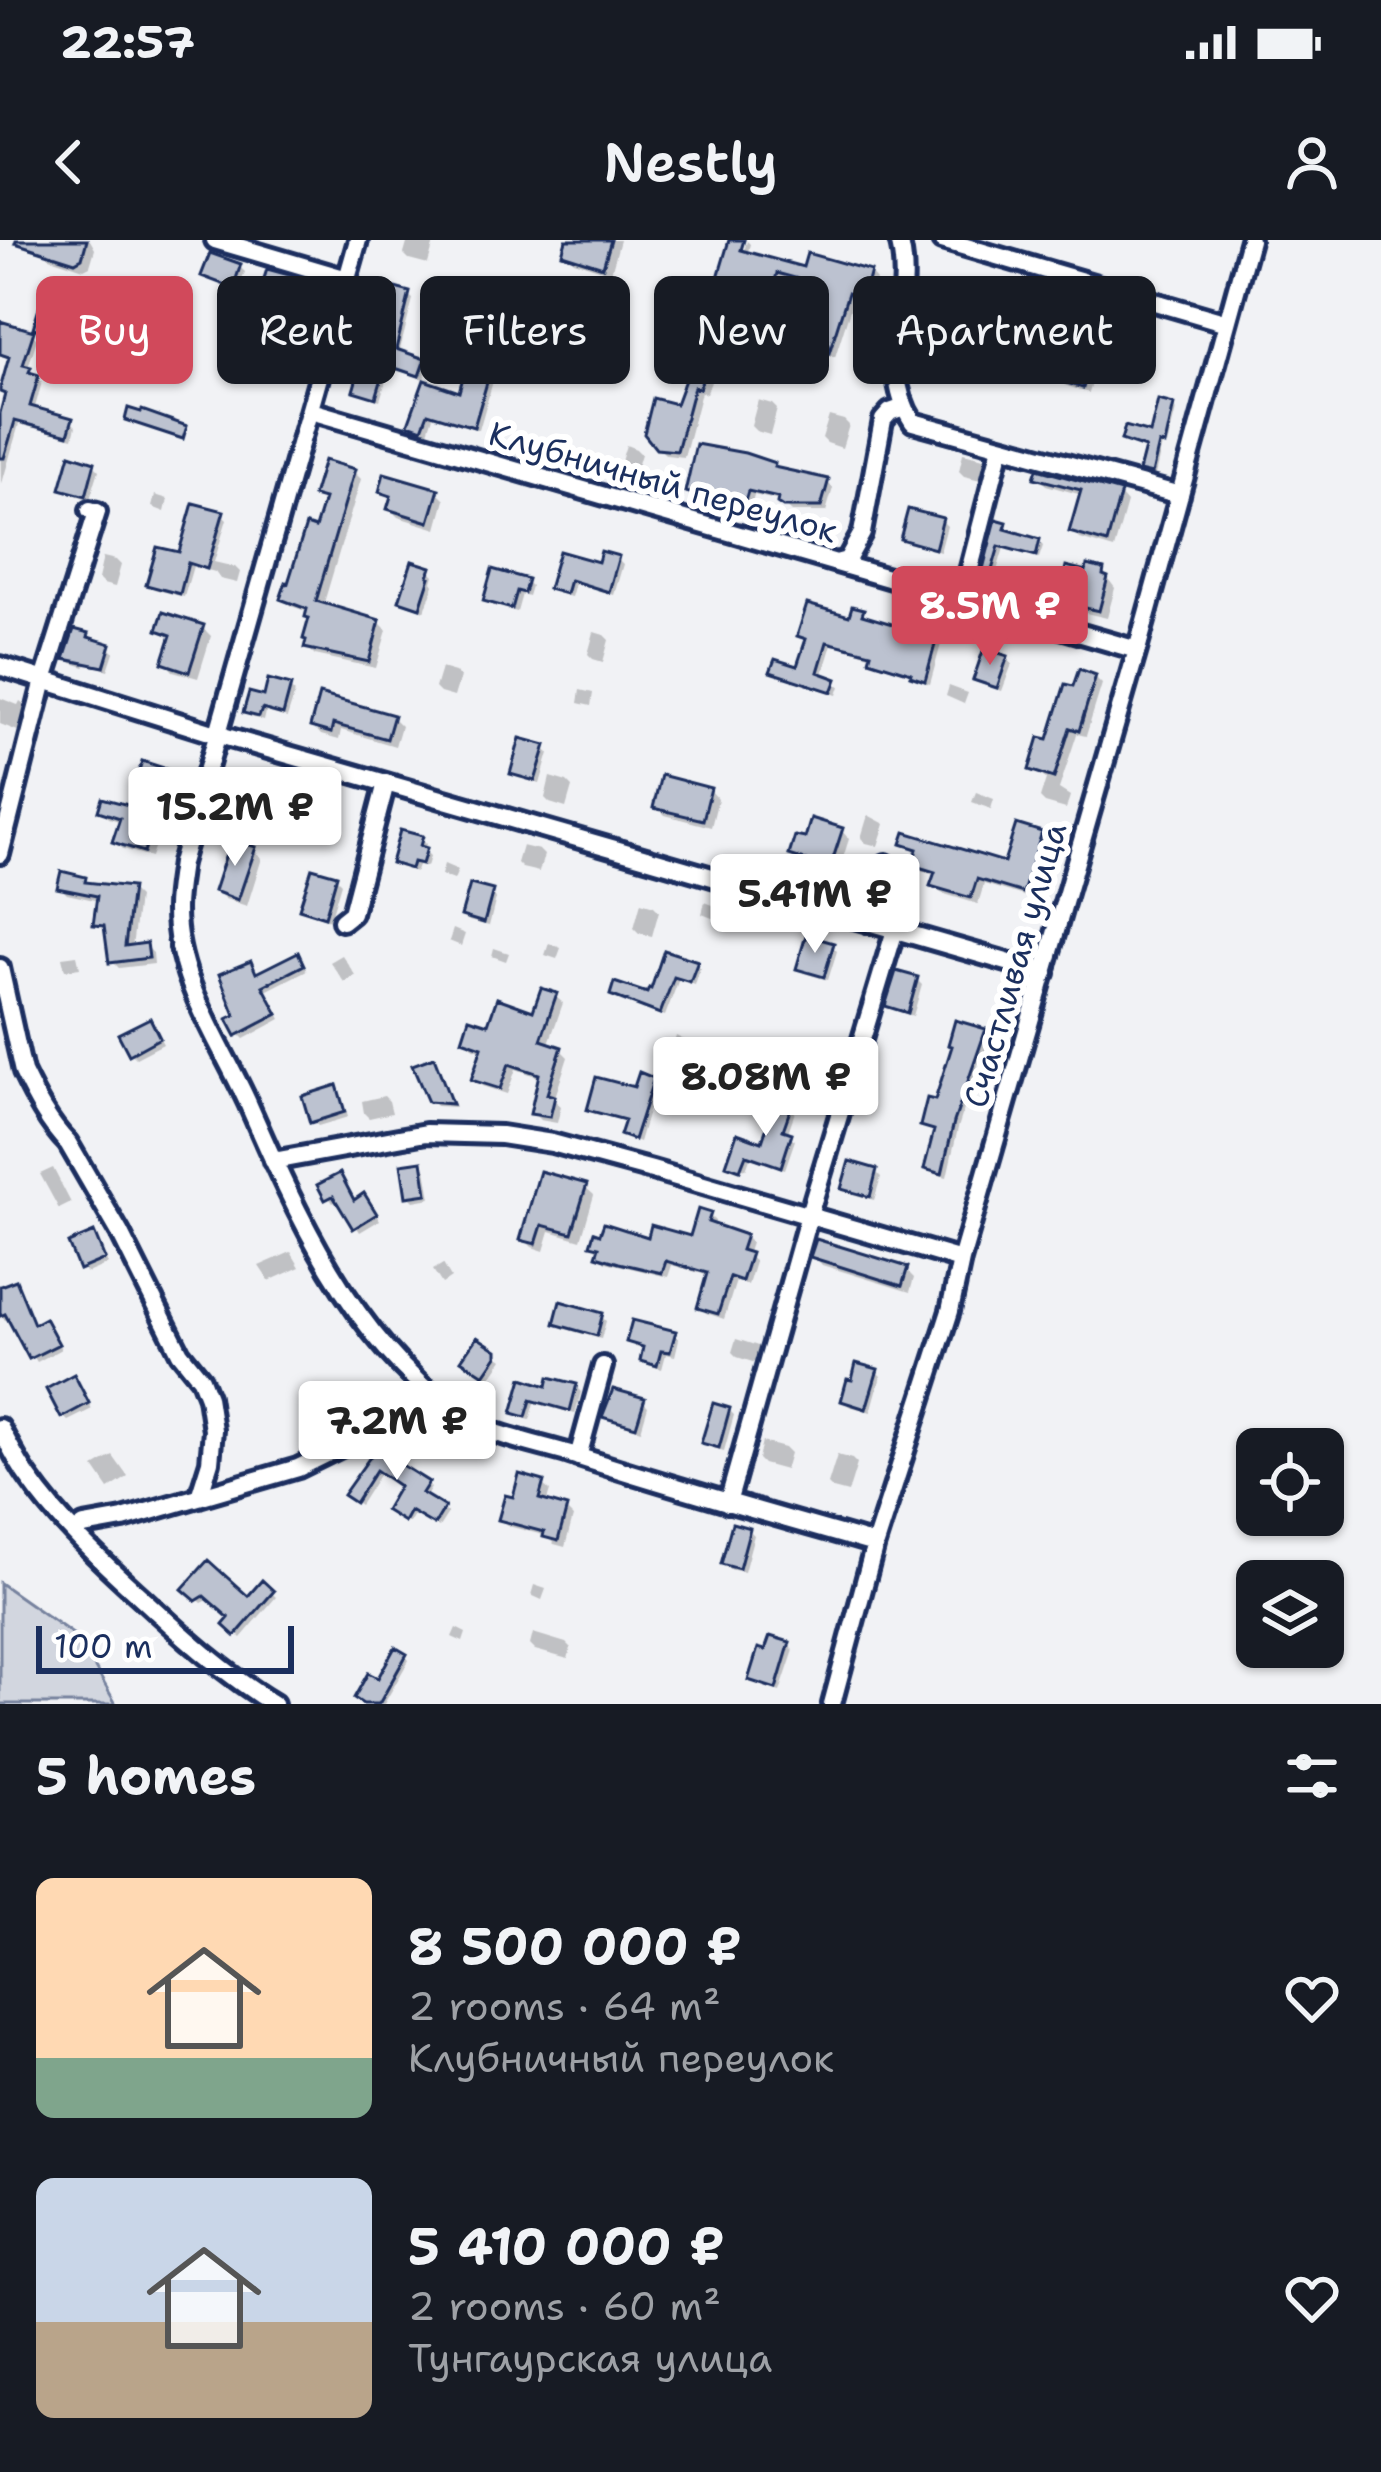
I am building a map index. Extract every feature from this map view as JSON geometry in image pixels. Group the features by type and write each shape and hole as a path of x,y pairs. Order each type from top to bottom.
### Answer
{"street":[{"path":"215,240 337,276"},
{"path":"348,276 358,240"},
{"path":"899,240 906,263 894,364 898,390 913,422 1180,495"},
{"path":"942,240 1227,323"},
{"name":"Счастливая улица","path":"832,1704 875,1544 950,1311 1250,240"},
{"path":"318,384 215,734 181,863 176,909 179,944 191,986 273,1161 340,1288 376,1336 454,1412 487,1429 875,1544"},
{"path":"836,563 847,560 862,533 883,420 904,407"},
{"name":"Клубничный переулок","path":"310,411 1137,650"},
{"path":"962,599 1001,447"},
{"path":"0,854 44,680 97,512 90,510"},
{"path":"0,665 215,734 1045,973"},
{"path":"342,921 352,913 386,783"},
{"path":"870,922 886,864"},
{"path":"728,1503 895,930"},
{"path":"0,968 23,1072 120,1233 180,1353 201,1379 208,1397 213,1430 200,1497"},
{"path":"273,1161 427,1133 501,1135 552,1143 962,1260"},
{"path":"578,1457 602,1366"},
{"path":"74,1533 83,1526 123,1519 298,1468 435,1397"},
{"path":"0,1428 28,1477 74,1533 177,1630 245,1687 274,1704"}],"shaded area":[{"path":"0,1583 77,1637 116,1704 0,1704"}],"building":[{"path":"16,240 87,240 82,258 75,262"},
{"path":"566,240 611,240 603,267 562,254"},
{"path":"729,240 744,240 741,250 803,267 807,253 871,271 870,276 853,276 853,294 848,293 829,353 829,276 718,276"},
{"path":"210,253 241,264 237,276 217,276 217,282 201,276"},
{"path":"267,269 293,276 265,276"},
{"path":"396,288 410,292 396,349"},
{"path":"0,321 34,331 23,365 36,374 30,406 73,418 68,435 15,421 4,458 0,458 5,394 0,389 9,357 0,354"},
{"path":"396,349 420,357 419,376 396,368"},
{"path":"355,384 380,384 376,398 353,391"},
{"path":"423,384 459,392 461,384 487,384 474,427 428,413 422,429 408,424"},
{"path":"683,384 701,384 699,389 694,387 677,451 656,449 644,434 653,398 676,404"},
{"path":"1158,400 1174,404 1165,445 1159,444 1152,474 1139,471 1145,448 1121,440 1125,426 1150,433"},
{"path":"128,408 187,426 183,439 125,420"},
{"path":"696,444 745,453 775,463 774,467 829,479 821,507 783,507 778,498 748,491 745,501 717,491 715,499 685,492"},
{"path":"70,454 95,462 86,496 60,489"},
{"path":"324,460 355,469 316,601 380,620 369,662 304,648 307,609 280,599 306,525 315,528 324,499 313,496"},
{"path":"1037,469 1121,492 1107,543 1069,532 1081,490 1034,478"},
{"path":"384,473 439,489 429,522 387,509 391,496 379,492"},
{"path":"193,503 224,511 207,569 188,563 180,594 146,585 157,547 179,552"},
{"path":"908,509 943,518 935,549 900,539"},
{"path":"996,519 1007,522 1005,529 1040,539 1036,556 999,546 986,591 978,588"},
{"path":"559,551 598,562 601,551 619,556 609,592 570,580 566,594 548,589"},
{"path":"412,561 431,567 420,608 399,601"},
{"path":"1087,565 1104,569 1108,577 1099,611 1058,602 1066,566 1086,571"},
{"path":"492,569 528,579 524,593 517,591 512,609 483,601"},
{"path":"807,604 849,616 852,606 864,609 862,615 922,633 924,626 939,630 925,681 869,660 871,653 827,642 818,672 837,679 832,692 770,672 775,659 797,666 806,639 797,636"},
{"path":"163,612 204,625 189,672 162,663 171,635 157,630"},
{"path":"74,629 111,644 104,667 64,659"},
{"path":"984,648 1008,656 997,688 973,680"},
{"path":"1079,669 1096,675 1079,731 1070,728 1054,778 1029,770 1039,737 1048,739 1065,684 1073,686"},
{"path":"268,679 291,685 283,715 262,709 259,717 243,713 249,692 264,696"},
{"path":"319,694 394,715 387,739 333,724 331,733 310,727"},
{"path":"520,738 546,745 535,781 510,774"},
{"path":"142,761 170,770 144,852 112,842 120,818 98,811 102,798 128,805"},
{"path":"661,775 711,788 703,820 653,808"},
{"path":"811,818 843,828 830,868 789,855 795,836 805,838"},
{"path":"1016,824 1042,832 1023,893 977,879 971,898 930,886 935,872 912,865 917,849 901,844 905,832 1004,862"},
{"path":"400,830 423,836 420,846 427,848 422,864 413,862 411,869 391,863"},
{"path":"231,839 256,847 238,900 214,891"},
{"path":"312,868 337,875 325,917 299,909"},
{"path":"61,871 86,877 85,882 132,887 125,946 147,943 149,958 109,963 104,926 93,925 97,896 57,888"},
{"path":"470,884 493,890 484,923 461,916"},
{"path":"806,935 834,943 824,977 796,969"},
{"path":"664,950 698,961 690,982 674,977 660,1014 610,995 614,982 647,993"},
{"path":"298,952 304,965 263,986 278,1014 236,1036 227,1019 235,1015 219,974 251,961 256,973"},
{"path":"896,971 918,977 908,1013 885,1006"},
{"path":"541,988 557,993 541,1040 562,1047 547,1094 555,1096 550,1117 530,1114 539,1074 509,1064 500,1089 471,1080 482,1047 462,1040 469,1018 488,1024 497,998 533,1011"},
{"path":"150,1018 160,1038 129,1055 118,1034"},
{"path":"955,1020 986,1029 954,1122 942,1174 924,1169 934,1130 920,1126 927,1098 935,1100"},
{"path":"434,1057 452,1104 428,1102 412,1065"},
{"path":"639,1072 654,1078 634,1140 620,1135 625,1120 587,1110 596,1077 634,1087"},
{"path":"337,1085 345,1112 310,1123 302,1096"},
{"path":"778,1093 794,1099 783,1130 792,1133 781,1167 746,1155 740,1170 726,1165 737,1133 762,1142"},
{"path":"422,1161 427,1194 406,1197 401,1164"},
{"path":"849,1161 877,1169 870,1197 841,1189"},
{"path":"540,1171 587,1184 572,1233 542,1225 536,1244 520,1240"},
{"path":"340,1173 354,1200 364,1193 377,1214 353,1229 333,1196 325,1200 317,1185"},
{"path":"698,1209 711,1213 708,1222 746,1235 741,1250 751,1253 742,1281 730,1277 718,1314 697,1308 707,1273 666,1261 662,1273 619,1263 596,1256 599,1247 590,1245 594,1232 600,1234 604,1223 648,1237 651,1225 690,1236"},
{"path":"94,1232 105,1259 79,1270 68,1243"},
{"path":"816,1239 908,1267 902,1286 810,1257"},
{"path":"16,1280 34,1324 45,1318 59,1344 29,1359 5,1314 0,1316 0,1286"},
{"path":"560,1301 603,1313 597,1336 554,1324"},
{"path":"632,1320 676,1331 670,1352 661,1351 657,1366 640,1361 643,1347 626,1342"},
{"path":"477,1337 497,1350 484,1375 461,1360"},
{"path":"856,1363 878,1369 866,1409 841,1401"},
{"path":"74,1374 89,1403 61,1418 46,1389"},
{"path":"549,1377 577,1384 570,1411 531,1400 526,1417 512,1413 522,1378 547,1386"},
{"path":"613,1389 645,1398 636,1427 602,1417"},
{"path":"713,1403 730,1408 719,1448 701,1443"},
{"path":"390,1435 408,1447 397,1462 429,1482 422,1493 445,1507 434,1525 410,1511 404,1522 385,1510 399,1486 376,1470 355,1503 343,1495"},
{"path":"519,1474 544,1481 539,1499 567,1507 558,1541 543,1537 544,1532 498,1520 505,1495 513,1497"},
{"path":"732,1523 750,1528 739,1569 721,1564"},
{"path":"208,1560 248,1596 262,1580 274,1591 235,1636 223,1625 229,1618 204,1596 196,1601 182,1589"},
{"path":"770,1636 790,1642 776,1689 748,1680 758,1648 765,1650"},
{"path":"395,1647 407,1654 379,1704 363,1704 354,1698 368,1673 378,1678"}]}
